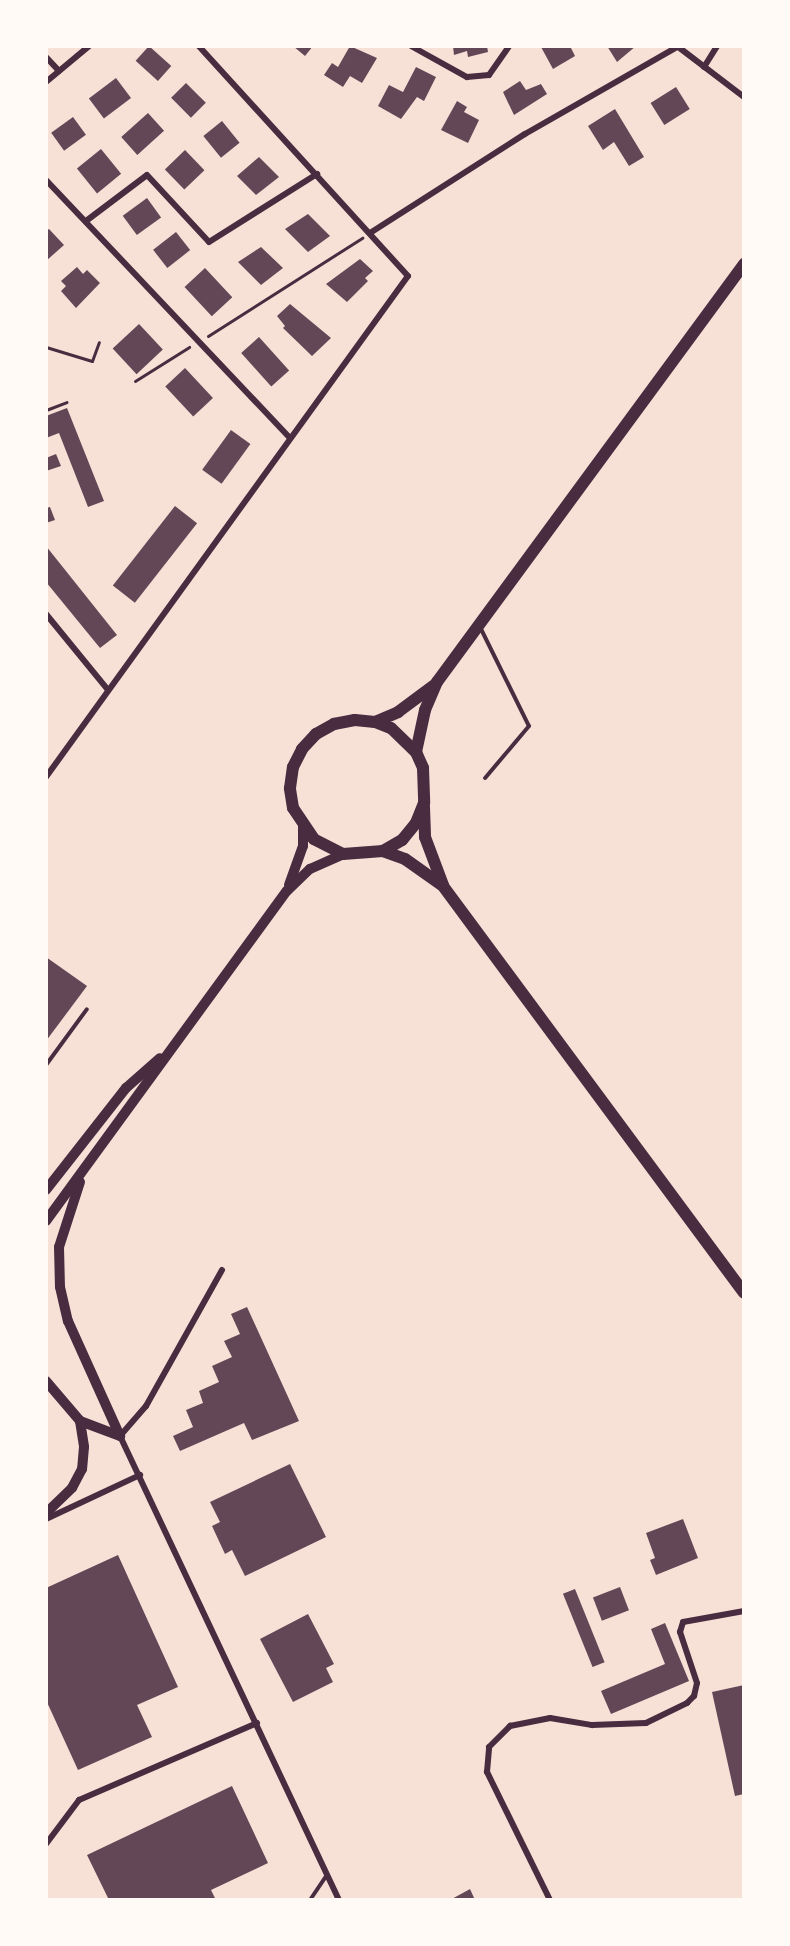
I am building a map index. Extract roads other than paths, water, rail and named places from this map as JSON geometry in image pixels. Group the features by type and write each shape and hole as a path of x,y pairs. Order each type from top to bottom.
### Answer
{"main road":[{"path":"375,722 417,700 437,682 744,264"},
{"path":"416,752 425,710 437,682"},
{"path":"343,854 314,839 303,827 293,808 290,788 293,767 302,749 316,734 334,724 355,720 375,722 391,728 416,752 423,768 425,837 443,886 744,1293"},
{"path":"383,851 402,840 416,823 424,803"},
{"path":"287,891 299,864 303,827"},
{"path":"46,1221 287,891 310,869 343,854 383,851 405,859 443,886"},
{"path":"46,1190 126,1088 174,1046"},
{"path":"82,1172 59,1247 60,1287 68,1321 120,1436"},
{"path":"46,1381 80,1421 120,1436"},
{"path":"46,1513 72,1488 82,1469 84,1448 80,1421"}],"street":[{"path":"46,82 89,46"},
{"path":"46,777 408,276 199,46"},
{"path":"411,46 467,77 489,75 509,46"},
{"path":"704,67 717,46"},
{"path":"368,234 525,134 677,47 744,98"},
{"path":"46,57 59,71"},
{"path":"86,221 147,175 209,242 317,174"},
{"path":"46,180 290,437"},
{"path":"46,614 108,690"},
{"path":"222,1270 146,1406 120,1436 339,1899"},
{"path":"46,1520 140,1475"},
{"path":"550,1899 487,1772 489,1747 510,1726 550,1718 592,1725 646,1723 687,1703 694,1696 697,1683 680,1632 683,1622 744,1611"},
{"path":"46,1844 79,1800 256,1723"}],"lane":[{"path":"479,625 529,726 485,778"},
{"path":"46,1065 87,1009"},
{"path":"310,1899 327,1874"}]}
